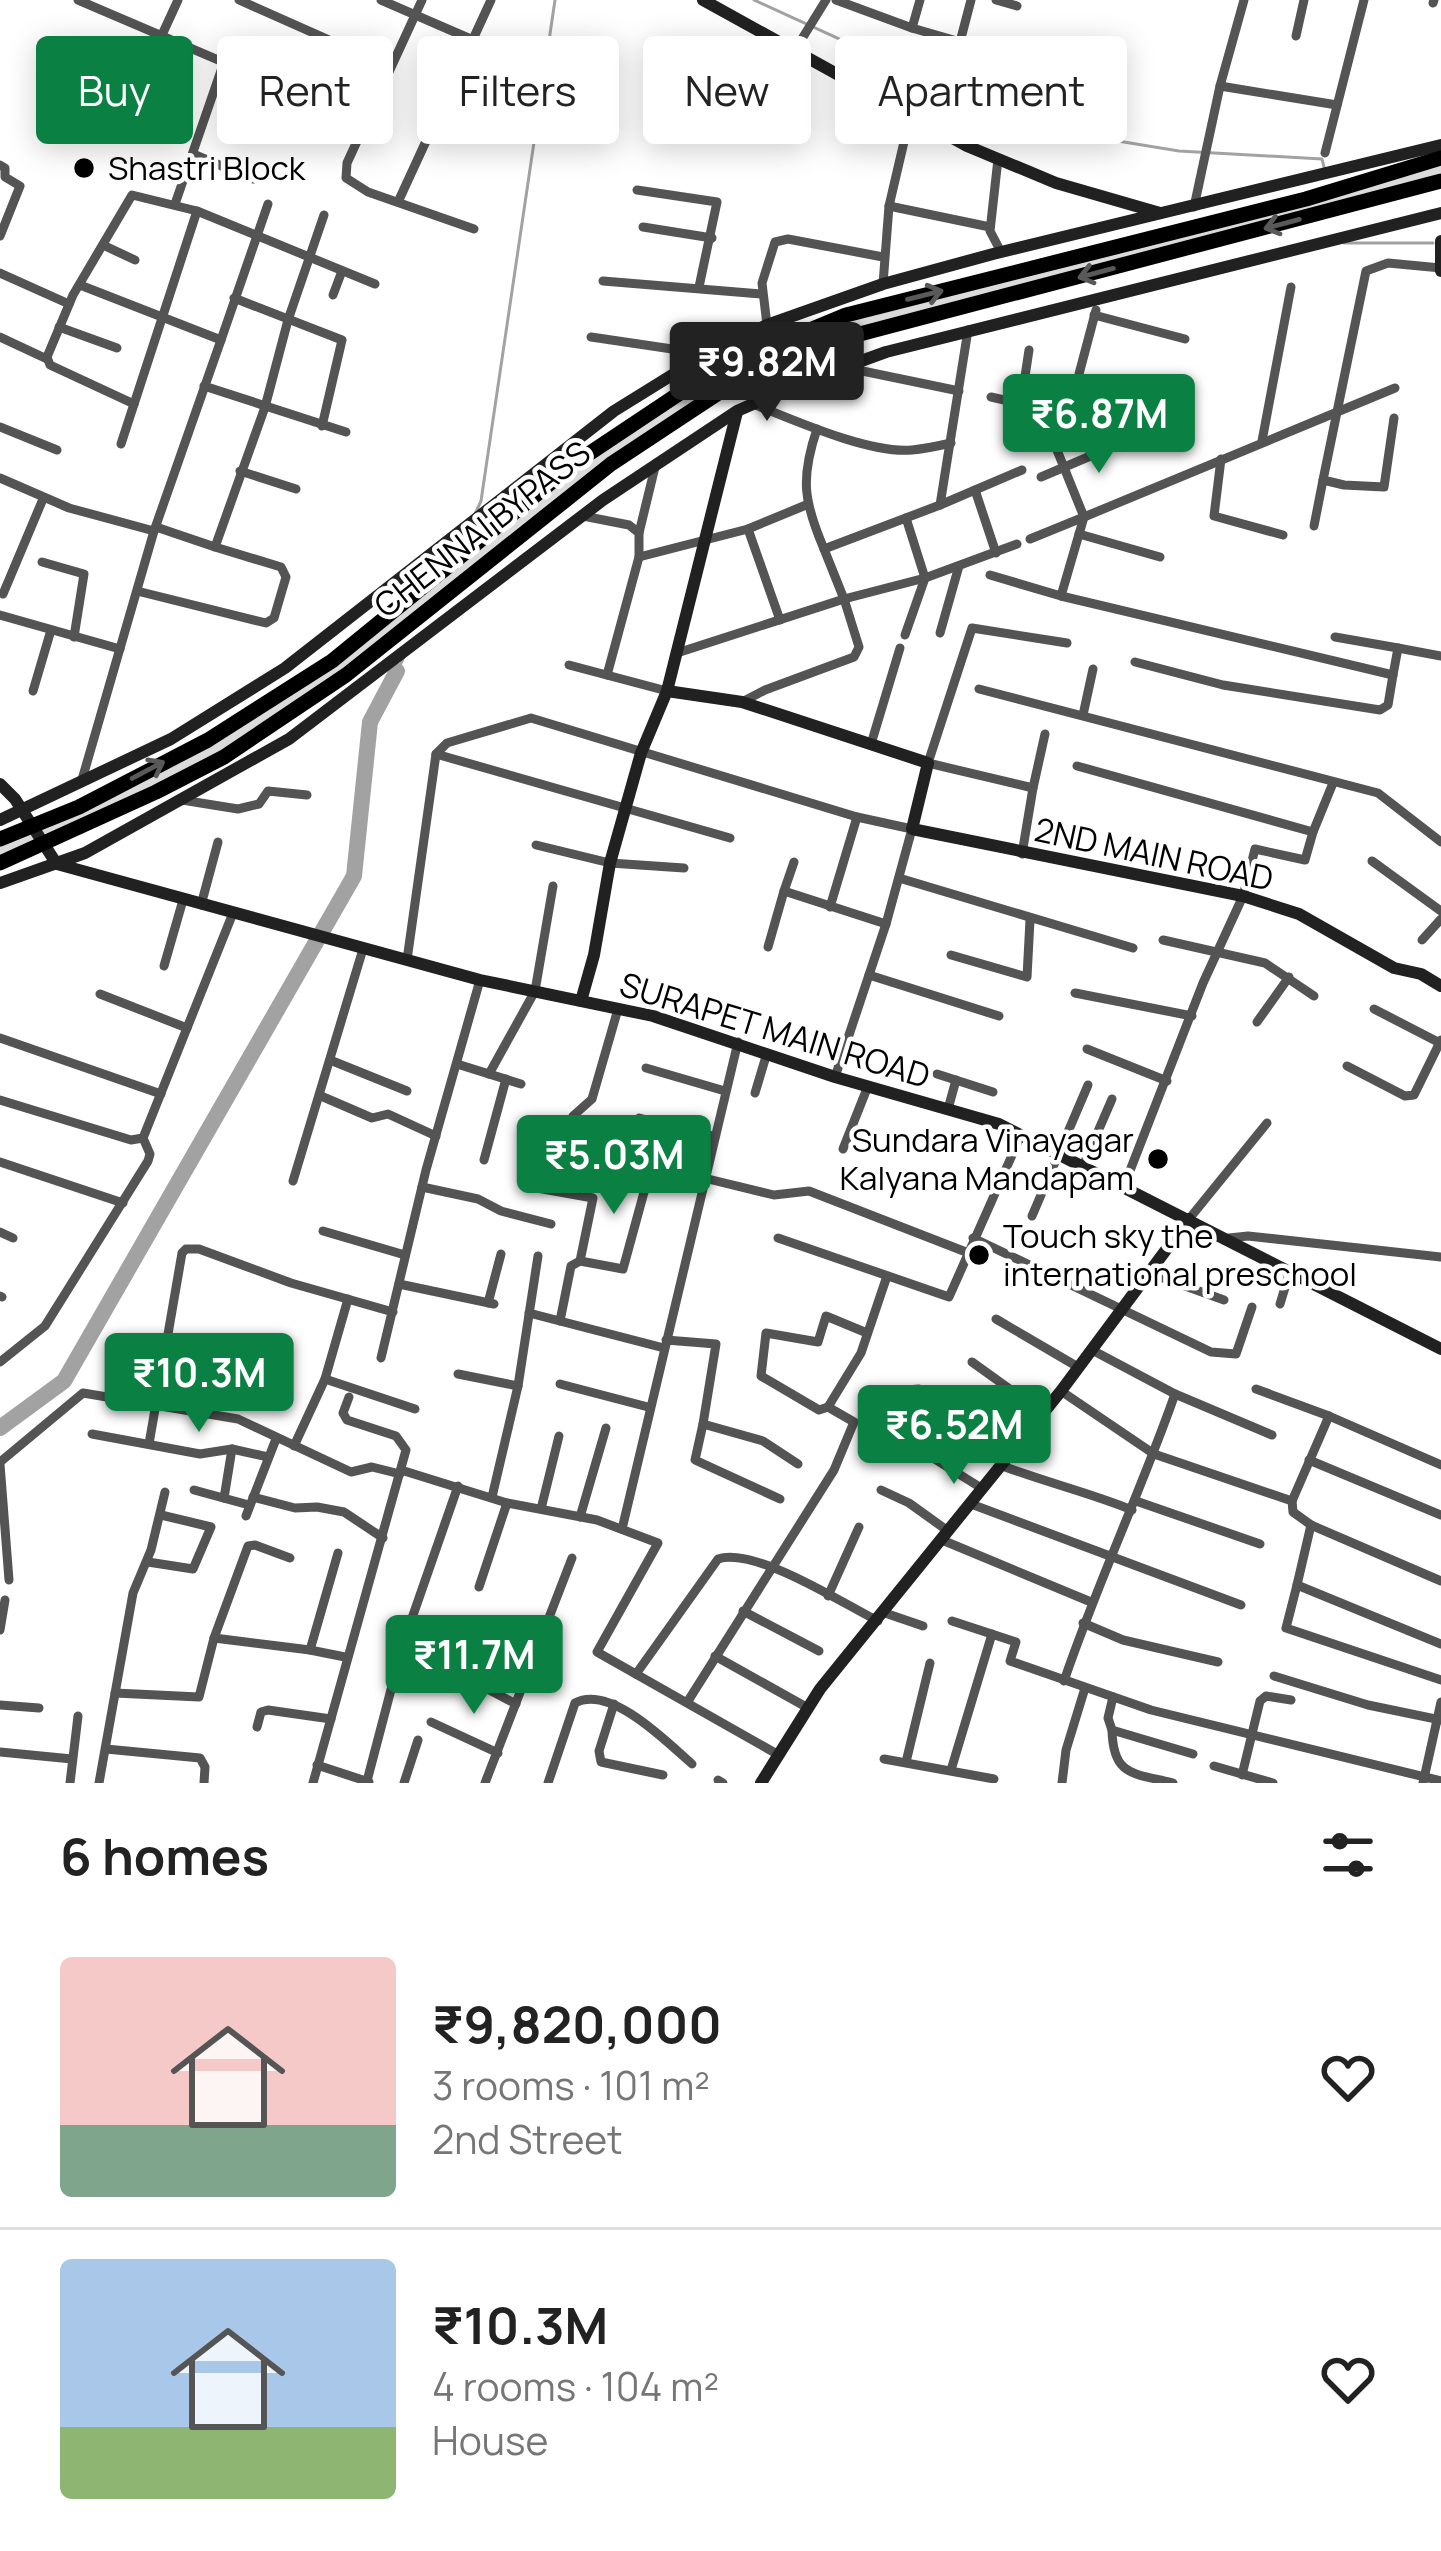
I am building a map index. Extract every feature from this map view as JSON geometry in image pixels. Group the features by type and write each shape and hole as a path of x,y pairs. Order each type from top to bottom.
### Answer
{"highway":[{"name":"CHENNAI BYPASS","path":"0,839 27,821 208,740 332,661 574,463 716,369 846,315 1306,199 1441,158"},
{"name":"CHENNAI BYPASS","path":"0,863 224,757 346,675 611,464 729,386 856,335 1441,182"}],"street":[{"path":"78,0 159,36"},
{"path":"161,36 178,0"},
{"path":"239,0 320,36"},
{"path":"381,0 463,36"},
{"path":"393,61 422,0"},
{"path":"475,36 491,0"},
{"path":"703,0 769,36"},
{"path":"836,0 939,36"},
{"path":"911,28 920,0"},
{"path":"962,36 971,0"},
{"path":"997,0 1017,6"},
{"path":"1194,207 1244,0"},
{"path":"1296,36 1304,0"},
{"path":"1325,153 1364,0"},
{"path":"804,36 823,5"},
{"path":"175,204 217,83"},
{"path":"1220,86 1337,105"},
{"path":"355,144 346,163 346,178 474,229"},
{"path":"398,202 425,144"},
{"path":"883,284 889,206 904,144"},
{"path":"965,144 1056,183 1161,213"},
{"path":"0,820 27,821 81,783 171,739 285,668 614,411 706,354 767,325 883,284 1001,252 1441,146"},
{"path":"193,154 254,179"},
{"path":"998,159 990,227 1001,252"},
{"path":"0,165 5,177 20,186 3,218 0,236"},
{"path":"637,190 716,202 699,287"},
{"path":"47,359 69,304 132,195 197,211 375,284"},
{"path":"81,783 155,529 268,204"},
{"path":"889,206 990,227"},
{"path":"121,444 197,211"},
{"path":"0,883 85,853 289,739 583,516 737,411 843,367 968,330 1096,307 1254,258 1440,213"},
{"path":"215,547 265,407 324,215"},
{"path":"643,227 712,238"},
{"path":"767,325 761,294 771,247 780,239 883,257"},
{"path":"1314,526 1366,271 1388,263 1440,266 1441,241"},
{"path":"103,245 134,260"},
{"path":"333,295 342,271"},
{"path":"0,274 69,304"},
{"path":"603,281 761,294"},
{"path":"80,285 221,340"},
{"path":"1262,441 1291,287"},
{"path":"234,298 342,340 322,426"},
{"path":"1096,307 1185,339"},
{"path":"1078,374 1096,307"},
{"path":"59,327 117,347"},
{"path":"940,505 968,330"},
{"path":"0,337 85,384 134,404"},
{"path":"591,337 706,354"},
{"path":"1021,403 1029,350"},
{"path":"843,367 959,391"},
{"path":"205,386 346,432"},
{"path":"1041,413 1123,386"},
{"path":"1030,539 1395,388"},
{"path":"991,397 1038,407 1084,517 1060,596"},
{"path":"754,404 818,429 908,451 951,443"},
{"path":"581,1001 610,863 641,753 667,692 737,411"},
{"path":"1322,480 1384,487 1394,418"},
{"path":"0,427 57,450"},
{"path":"742,702 854,657 859,647 806,505 808,457 818,429"},
{"path":"1041,477 1140,436"},
{"path":"1221,459 1214,516 1283,535"},
{"path":"607,675 639,557 639,533 656,463"},
{"path":"824,549 1022,470"},
{"path":"240,471 296,489"},
{"path":"0,478 43,499 280,567 286,577 274,618 266,623 137,591"},
{"path":"975,490 996,553"},
{"path":"3,594 43,499"},
{"path":"639,557 748,529 806,505"},
{"path":"583,516 628,525 639,533"},
{"path":"905,635 925,578 906,518"},
{"path":"748,529 779,620"},
{"path":"1079,534 1160,557"},
{"path":"677,653 925,578 1017,544"},
{"path":"42,562 84,574 74,637"},
{"path":"940,633 958,566"},
{"path":"990,575 1215,636 1394,675"},
{"path":"0,615 120,649"},
{"path":"835,1077 886,924 928,763 972,628 1067,643"},
{"path":"33,691 51,630"},
{"path":"1335,637 1441,656"},
{"path":"871,745 900,648"},
{"path":"1135,662 1223,685 1380,710 1388,705 1398,648"},
{"path":"569,665 667,692 742,702 928,763 1033,788"},
{"path":"1083,715 1093,669"},
{"path":"980,689 1378,793 1441,842"},
{"path":"407,960 436,754 447,742 532,718 857,818 911,829"},
{"path":"1022,854 1045,734"},
{"path":"436,754 730,838"},
{"path":"1077,766 1313,832"},
{"path":"1124,1186 1244,896 1255,849 1305,860 1333,783"},
{"path":"0,784 55,862"},
{"path":"182,800 238,808 259,804 271,790 307,795"},
{"path":"830,907 857,818"},
{"name":"2ND MAIN ROAD","path":"911,829 1244,896 1299,914 1394,968 1421,974 1441,986"},
{"path":"201,904 218,842"},
{"path":"536,845 610,863 685,868"},
{"path":"1372,861 1441,915 1422,940"},
{"name":"SURAPET MAIN ROAD","path":"55,862 481,980 618,1009 948,1109 1021,1135 1441,1349"},
{"path":"768,947 794,862"},
{"path":"899,878 1132,948"},
{"path":"489,1074 535,992 553,886"},
{"path":"784,891 886,924"},
{"path":"164,966 183,899"},
{"path":"0,1362 46,1326 149,1157 143,1138 233,913"},
{"path":"951,955 1027,977 1030,920"},
{"path":"1163,940 1265,963 1314,995"},
{"path":"293,1181 363,949"},
{"path":"869,975 999,1016"},
{"path":"1257,1022 1289,977"},
{"path":"380,1358 481,980"},
{"path":"1075,992 1192,1016"},
{"path":"100,994 187,1028"},
{"path":"562,1168 573,1116 592,1099 618,1009"},
{"path":"1347,1066 1406,1096 1414,1095 1440,1042 1374,1009"},
{"path":"0,1038 161,1094"},
{"path":"622,1529 737,1042"},
{"path":"1087,1049 1167,1081"},
{"path":"755,1094 767,1053"},
{"path":"331,1060 407,1091"},
{"path":"457,1064 521,1084"},
{"path":"646,1068 725,1091"},
{"path":"937,1074 993,1092"},
{"path":"484,1160 506,1079"},
{"path":"948,1109 956,1080"},
{"path":"1032,1216 1088,1085"},
{"path":"844,1149 868,1086"},
{"path":"321,1096 372,1118 388,1114 436,1136"},
{"path":"1084,1166 1112,1099"},
{"path":"0,1100 131,1140 143,1138"},
{"path":"639,1118 713,1136"},
{"path":"761,1783 808,1708 1268,1123"},
{"path":"778,1238 949,1297 1021,1135"},
{"path":"621,1158 774,1195 809,1191 966,1252"},
{"path":"0,1162 123,1203"},
{"path":"560,1321 571,1266 580,1261 623,1269 652,1163"},
{"path":"526,1186 593,1198 580,1261"},
{"path":"422,1187 478,1199 501,1211 551,1224"},
{"path":"323,1231 405,1255"},
{"path":"0,1232 13,1238"},
{"path":"1228,1238 1248,1236 1441,1257"},
{"path":"973,1238 1199,1347 1230,1356 1240,1346 1252,1307"},
{"path":"149,1444 167,1325 186,1249 393,1312"},
{"path":"399,1284 491,1304 501,1254"},
{"path":"492,1496 518,1386 538,1256"},
{"path":"1280,1304 1291,1271"},
{"path":"1149,1273 1224,1300"},
{"path":"867,1333 826,1316 818,1342 766,1333 761,1376 819,1410 828,1407 861,1353 887,1276"},
{"path":"294,1446 325,1379 348,1299"},
{"path":"530,1313 665,1344 716,1344 694,1460 780,1499"},
{"path":"995,1319 1078,1367"},
{"path":"1092,1350 1175,1394 1272,1435"},
{"path":"972,1363 1043,1413"},
{"path":"458,1374 518,1386"},
{"path":"325,1379 416,1408"},
{"path":"560,1384 649,1407"},
{"path":"983,1489 883,1426 881,1413 912,1388 1019,1443"},
{"path":"1256,1390 1441,1465"},
{"path":"1061,1391 1154,1454 1292,1502"},
{"path":"9,1580 0,1463 83,1393 226,1416 351,1472 372,1467 401,1472 507,1503 580,1516 658,1543 597,1652 777,1754"},
{"path":"1064,1682 1175,1394"},
{"path":"313,1783 406,1450 402,1440 347,1420 343,1413 349,1397"},
{"path":"688,1701 834,1470 854,1422 828,1407"},
{"path":"1329,1416 1292,1502 1293,1512 1311,1526 1441,1581"},
{"path":"703,1424 763,1441 798,1464"},
{"path":"580,1516 606,1428"},
{"path":"92,1434 200,1454 232,1449 268,1457"},
{"path":"541,1509 560,1436"},
{"path":"249,1506 276,1439"},
{"path":"224,1498 232,1449"},
{"path":"1309,1460 1441,1515"},
{"path":"1000,1465 1048,1484 1079,1488 1260,1544"},
{"path":"317,1765 369,1782 404,1644 458,1486"},
{"path":"194,1490 249,1506 344,1512 383,1538"},
{"path":"881,1490 908,1503 945,1536 1091,1602"},
{"path":"99,1783 134,1593 148,1562 165,1492"},
{"path":"479,1587 507,1503"},
{"path":"971,1504 1241,1605"},
{"path":"148,1562 193,1568 211,1527 161,1515"},
{"path":"1311,1526 1286,1628 1441,1680"},
{"path":"828,1596 859,1527"},
{"path":"115,1693 199,1697 214,1638 248,1546 290,1558"},
{"path":"310,1650 338,1553"},
{"path":"636,1674 718,1558 741,1556 882,1617 923,1626"},
{"path":"485,1783 572,1558"},
{"path":"1297,1585 1441,1644"},
{"path":"0,1630 5,1600"},
{"path":"743,1611 819,1651"},
{"path":"952,1622 1016,1642 1010,1661 1064,1682 1423,1781 1441,1781"},
{"path":"1083,1623 1123,1640 1218,1662"},
{"path":"951,1770 992,1634"},
{"path":"214,1638 345,1657"},
{"path":"404,1644 516,1704"},
{"path":"716,1656 808,1708"},
{"path":"906,1762 930,1663"},
{"path":"1274,1676 1368,1705 1439,1720"},
{"path":"1062,1783 1066,1750 1085,1688"},
{"path":"1113,1697 1108,1718 1120,1767 1173,1783"},
{"path":"1242,1775 1263,1698 1291,1700"},
{"path":"548,1783 579,1699 614,1704 692,1763"},
{"path":"1423,1781 1441,1702"},
{"path":"614,1704 599,1750 601,1762 663,1775"},
{"path":"0,1705 40,1708"},
{"path":"256,1727 262,1712 268,1710 331,1718"},
{"path":"70,1783 78,1716"},
{"path":"431,1722 498,1753"},
{"path":"1112,1730 1193,1754"},
{"path":"404,1783 418,1740"},
{"path":"106,1749 200,1758 204,1783"},
{"path":"0,1752 72,1759"},
{"path":"884,1759 951,1770 968,1778 994,1779"},
{"path":"1214,1766 1273,1783"}],"shaded area":[{"path":"1441,165 1441,173 1339,205 962,305 729,381 366,653 228,748 142,796 0,859 0,843 223,734 579,466 715,372 840,322"}],"waterway":[{"path":"475,514 481,501 555,0"},
{"path":"754,0 1032,127 1179,151 1322,159 1324,167"},
{"path":"1343,240 1433,243"},
{"path":"456,551 465,533"},
{"path":"397,671 404,657"},
{"path":"0,1428 64,1381 354,876 370,722 397,671"}],"place":[{"name":"Shastri Block","path":"84,168"},
{"name":"Sundara Vinayagar Kalyana Mandapam","path":"1158,1159"},
{"name":"Touch sky the international preschool","path":"979,1255"}]}
